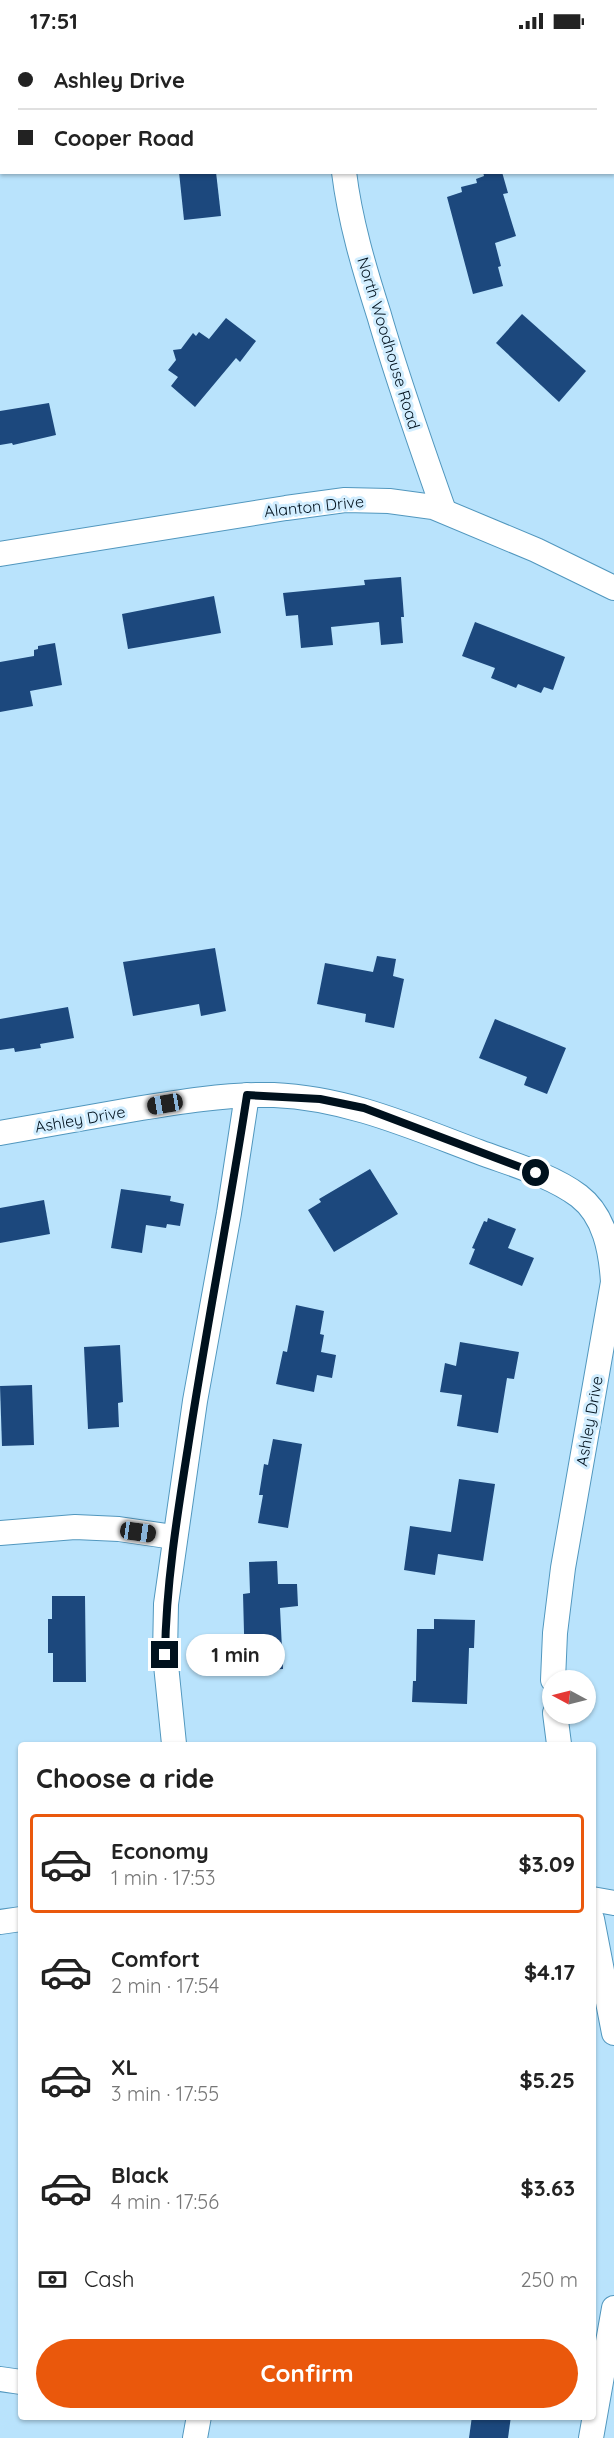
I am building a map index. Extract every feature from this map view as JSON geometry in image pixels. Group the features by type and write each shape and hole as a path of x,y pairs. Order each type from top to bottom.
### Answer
{"street":[{"name":"North Woodhouse Road","path":"344,174 348,203 366,275 402,394 444,511"},
{"name":"Alanton Drive","path":"0,554 286,507 345,500 389,501 433,507 444,511 536,550 614,588"},
{"name":"Ashley Drive","path":"0,1133 189,1100 247,1095 320,1099 364,1108 536,1173 579,1196 595,1215 607,1238 612,1257 613,1282 563,1568 555,1633 553,1670"},
{"path":"174,1742 165,1655 166,1604 195,1401 229,1213 247,1095"},
{"path":"0,1533 75,1527 119,1529 174,1537"},
{"path":"556,1724 559,1742"},
{"path":"596,1900 614,1903"},
{"path":"0,1922 18,1919"},
{"path":"596,1940 614,2033"},
{"path":"596,2410 614,2308"},
{"path":"0,2379 18,2382"},
{"path":"195,2438 198,2420"},
{"path":"591,2438 594,2420"}],"building":[{"path":"179,174 216,174 221,216 184,220"},
{"path":"484,174 503,174 508,193 503,194 516,236 495,243 503,286 473,294 447,197 462,192 461,187 477,183 476,179 484,176"},
{"path":"522,314 586,371 559,402 496,343"},
{"path":"226,318 256,341 240,362 236,358 195,407 171,386 178,377 168,370 176,360 173,350 181,349 193,333 196,336 199,332 209,339"},
{"path":"49,403 56,435 13,445 12,443 0,445 0,411"},
{"path":"401,577 403,643 381,645 379,622 331,627 333,645 301,648 298,615 286,616 283,593 365,585 364,580"},
{"path":"214,596 221,633 128,649 122,614"},
{"path":"475,622 565,657 553,690 544,687 541,693 518,684 516,688 491,678 495,668 462,656"},
{"path":"55,643 62,685 30,691 33,706 0,712 0,662 34,656 34,650 38,649 38,646"},
{"path":"215,948 226,1011 201,1016 199,1004 133,1016 123,962"},
{"path":"377,956 396,959 393,976 404,979 394,1028 365,1022 366,1014 317,1004 325,963 373,972"},
{"path":"68,1007 74,1038 40,1044 41,1048 15,1052 14,1048 0,1050 0,1019"},
{"path":"495,1019 566,1048 547,1094 524,1085 527,1077 479,1058"},
{"path":"370,1169 398,1214 334,1252 308,1210 321,1202 319,1199"},
{"path":"121,1189 171,1196 170,1201 184,1204 180,1226 167,1224 166,1228 146,1225 142,1253 111,1248"},
{"path":"44,1200 50,1234 0,1243 0,1208"},
{"path":"488,1218 516,1229 508,1248 534,1258 522,1286 469,1264 475,1249 472,1248 484,1221 487,1222"},
{"path":"296,1305 324,1311 320,1334 324,1335 321,1352 336,1355 332,1378 317,1375 314,1392 276,1384 283,1351 287,1352"},
{"path":"460,1342 519,1352 514,1379 507,1378 498,1433 457,1426 462,1395 440,1392 445,1363 456,1366"},
{"path":"120,1345 123,1402 118,1403 119,1427 88,1429 84,1347"},
{"path":"32,1385 34,1445 2,1446 0,1386"},
{"path":"273,1439 302,1444 288,1528 258,1523 263,1495 259,1495 264,1464 268,1465"},
{"path":"459,1479 495,1484 483,1561 438,1554 435,1575 404,1570 410,1526 451,1532"},
{"path":"277,1561 278,1584 297,1584 298,1606 280,1608 283,1669 245,1671 243,1594 250,1593 249,1562"},
{"path":"52,1596 85,1596 86,1682 53,1682 53,1653 48,1653 48,1619 52,1619"},
{"path":"434,1619 475,1620 474,1648 469,1648 467,1704 412,1702 413,1681 416,1681 417,1629 434,1629"},
{"path":"471,2420 510,2420 508,2438 469,2438"}],"route":[{"path":"165,1655 166,1604 174,1537 247,1095 320,1099 364,1108 536,1173"}]}
